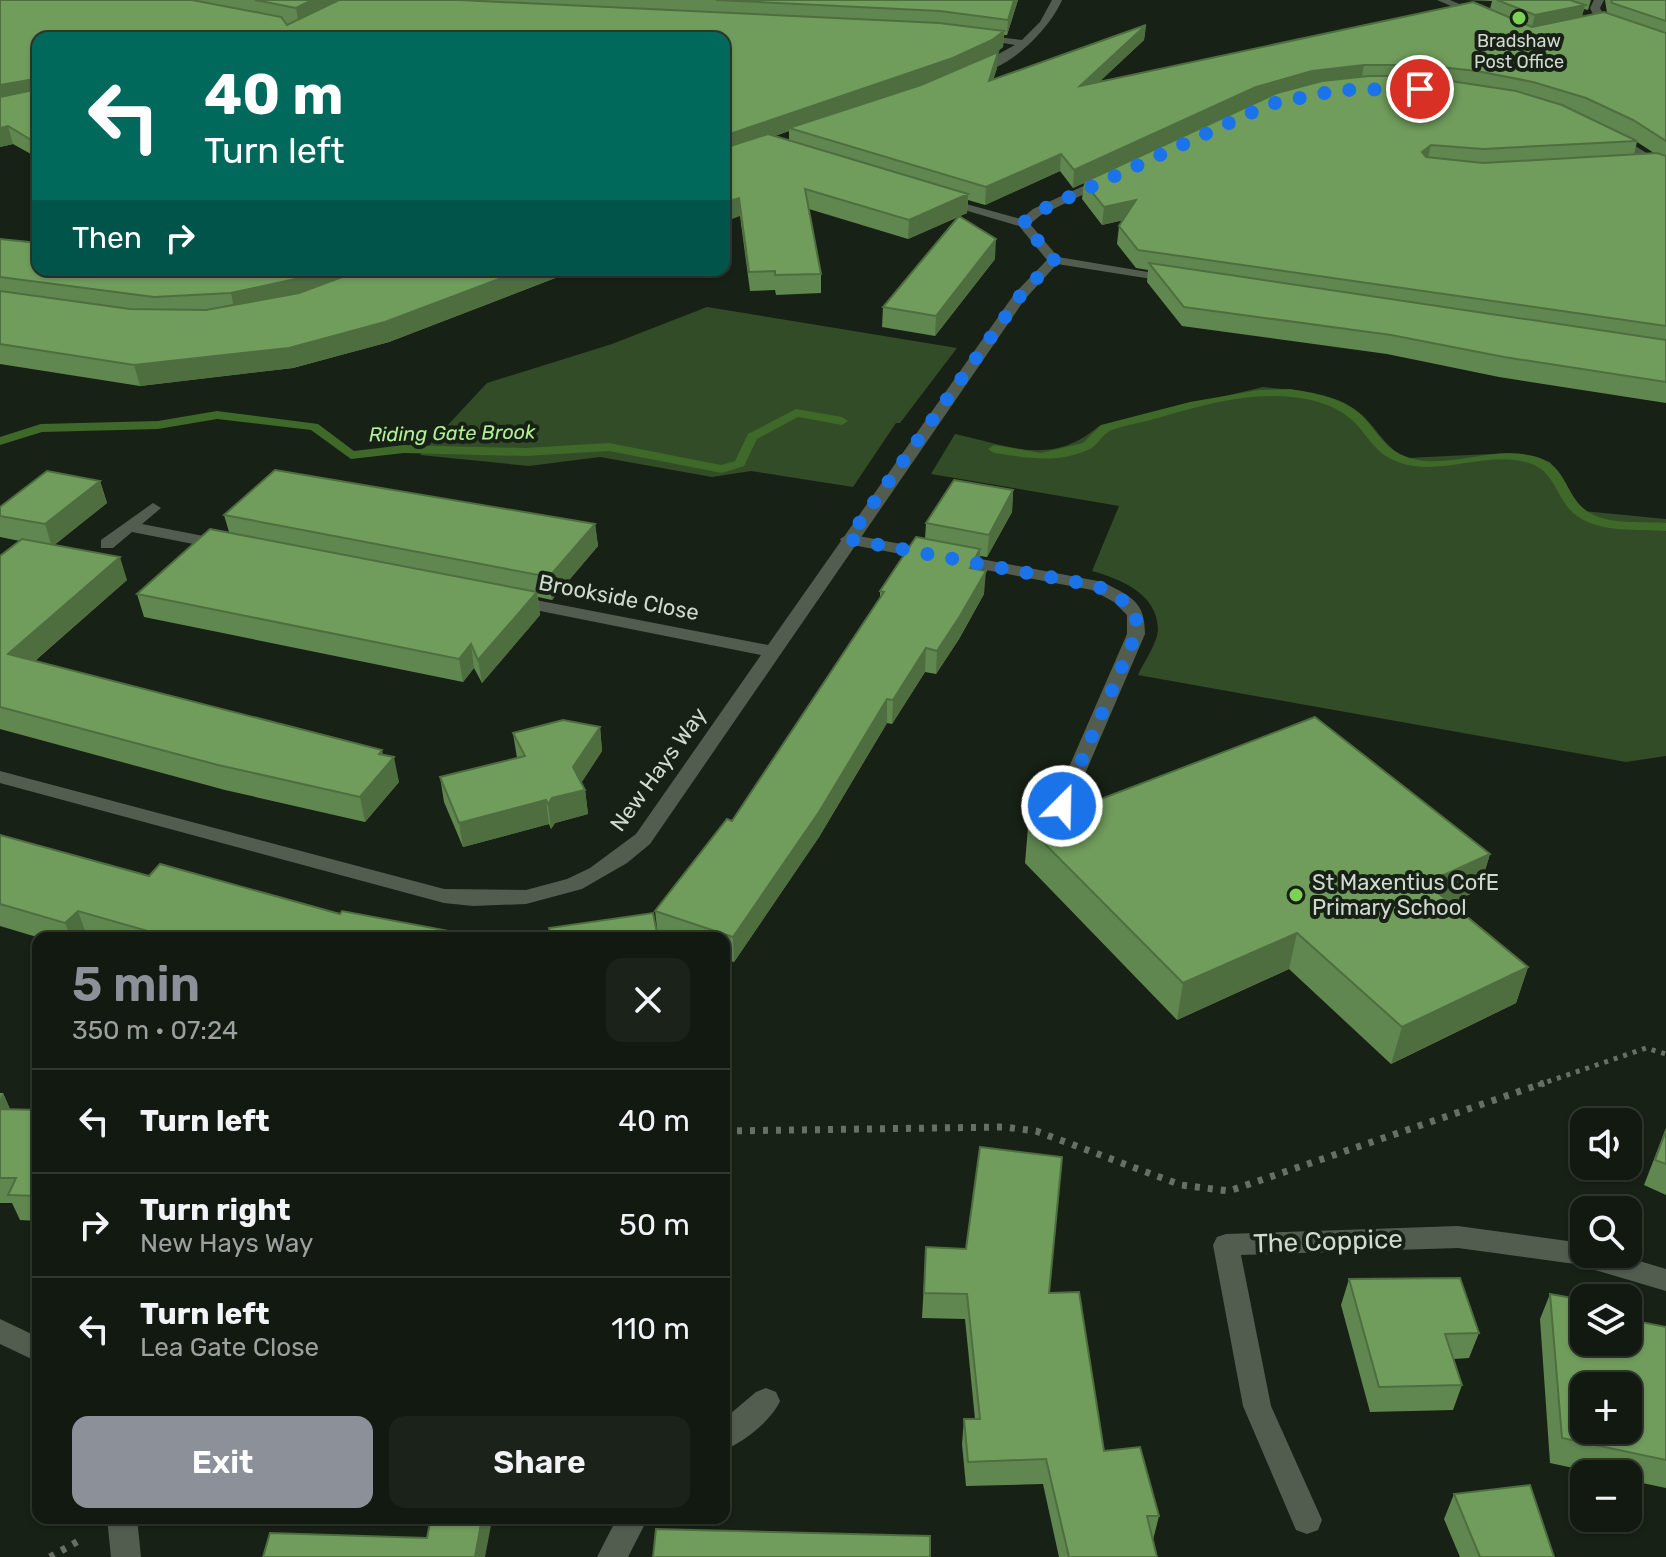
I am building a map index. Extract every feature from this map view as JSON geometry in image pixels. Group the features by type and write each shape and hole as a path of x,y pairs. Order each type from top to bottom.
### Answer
{"street":[{"path":"957,79 997,61 1024,43 1054,10 1057,0"},
{"path":"1442,0 1486,18"},
{"path":"1573,27 1602,22 1595,8 1599,0"},
{"path":"964,35 1024,43"},
{"path":"1596,126 1662,167"},
{"path":"1628,165 1662,167"},
{"path":"1023,223 1037,212 1119,174"},
{"path":"933,196 1023,223 1054,260 1192,284"},
{"name":"New Hays Way","path":"0,777 444,896 517,901 553,893 585,880 616,863 643,839 770,651 1020,296 1054,260"},
{"path":"107,544 153,508"},
{"path":"130,527 239,548"},
{"path":"848,539 1097,586 1120,598 1136,614 1136,634 1062,806"},
{"name":"Brookside Close","path":"489,596 770,651"},
{"name":"The Coppice","path":"1307,1520 1257,1406 1226,1245 1458,1237 1575,1253 1666,1280"},
{"path":"0,1331 32,1347"},
{"path":"730,1432 766,1401"},
{"path":"123,1524 126,1557"},
{"path":"612,1557 630,1524"}],"path":[{"path":"730,1131 1004,1127 1036,1131 1181,1185 1229,1191 1646,1048 1666,1054"}],"green space":[{"path":"707,307 957,348 900,423 896,423 853,487 751,471 712,477 600,457 529,466 420,455 487,383 612,344"},
{"path":"1263,387 1310,392 1343,402 1361,414 1391,448 1407,458 1510,453 1550,462 1583,511 1666,519 1666,756 1626,762 1138,675 1156,640 1156,616 1144,597 1135,590 1114,578 1092,571 1119,506 931,474 955,434 1013,448 1047,450 1081,439 1099,426"}],"building":[{"path":"0,0 192,0 281,17 287,25 339,0 460,0 939,23 1004,31 953,58 730,134 730,32 32,32 32,80 0,85"},
{"path":"255,0 312,0 296,8"},
{"path":"716,0 1014,0 1008,20 940,11"},
{"path":"1497,0 1570,0 1585,5 1535,15"},
{"path":"1611,0 1666,0 1666,21 1612,3"},
{"path":"1473,2 1532,27 1604,12 1666,33 1666,141 1633,120 1586,98 1533,82 1477,71 1420,65 1364,65 1312,71 1256,87 1074,170 1061,154 986,187 789,128 921,85 998,52 989,81 1146,25 1080,86"},
{"path":"1369,76 1418,76 1516,91 1562,105 1637,141 1483,149 1431,145 1422,152 1426,157 1483,163 1657,153 1666,156 1666,326 1138,250 1119,226 1136,200 1104,207 1084,182 1277,93 1322,81"},
{"path":"32,90 32,140 8,126 0,128 0,97"},
{"path":"768,134 968,194 909,220 805,189 821,274 749,272 739,198 730,201 730,146"},
{"path":"959,216 996,239 936,316 883,307"},
{"path":"0,239 32,242 32,276 306,276 231,293 154,297 0,277"},
{"path":"1149,263 1666,340 1666,382 1504,357 1391,335 1184,307"},
{"path":"345,276 507,276 385,322 289,348 134,365 0,344 0,291 130,309 206,310 299,293"},
{"path":"275,470 595,524 549,577 224,515"},
{"path":"47,471 100,481 45,524 0,516 0,507"},
{"path":"954,480 1013,490 989,535 926,523"},
{"path":"210,529 537,592 478,660 471,644 459,659 137,594"},
{"path":"916,537 980,549 970,568 986,571 960,616 937,651 926,648 893,700 887,699 819,812 733,937 730,932 718,932 655,911 727,819 732,821 884,592 880,591"},
{"path":"22,539 120,557 8,654 382,750 379,754 394,757 360,797 218,765 0,707 0,556"},
{"path":"1315,717 1490,854 1426,883 1528,967 1402,1027 1297,933 1183,983 1028,827"},
{"path":"563,720 600,727 573,767 585,790 552,798 548,804 546,800 459,823 440,777 525,756 513,733"},
{"path":"0,835 149,876 160,864 340,914 342,911 454,932 151,932 78,911 65,923 0,904"},
{"path":"653,913 657,932 550,932 549,928"},
{"path":"0,1109 32,1110 32,1196 8,1195 16,1178 0,1178"},
{"path":"1666,1130 1666,1164 1655,1160"},
{"path":"980,1147 1062,1157 1049,1293 1079,1292 1104,1451 1140,1447 1159,1516 1147,1516 1157,1557 1069,1557 1046,1459 968,1462 964,1419 980,1419 967,1294 924,1293 926,1247 966,1249"},
{"path":"1460,1278 1479,1333 1445,1334 1462,1385 1379,1387 1349,1279"},
{"path":"1550,1294 1570,1298 1570,1356 1642,1356 1642,1322 1666,1327 1666,1460 1590,1444 1642,1444 1642,1372 1570,1372 1570,1440 1562,1438"},
{"path":"1530,1485 1554,1557 1480,1557 1454,1494"},
{"path":"430,1524 481,1524 475,1557 263,1557 270,1533 427,1538"},
{"path":"656,1529 930,1536 930,1557 653,1557"}],"waterway":[{"name":"Riding Gate Brook","path":"994,449 1041,457 1087,446 1105,428 1194,404 1259,393 1290,393 1320,398 1346,409 1380,446 1398,458 1426,464 1521,457 1551,470 1578,511 1585,516 1606,522 1666,527"},
{"name":"Riding Gate Brook","path":"0,441 41,428 158,425 217,415 314,427 351,455 404,449 525,452 609,447 722,469 740,463 752,437 796,413 842,421"}],"place":[{"name":"Bradshaw Post Office","path":"1519,18"},
{"name":"St Maxentius CofE Primary School","path":"1296,895"}],"route":[{"path":"1062,806 1136,634 1136,614 1120,598 1097,586 848,539 1020,296 1054,260 1023,223 1037,212 1270,104 1310,93 1371,88 1420,89"}]}
